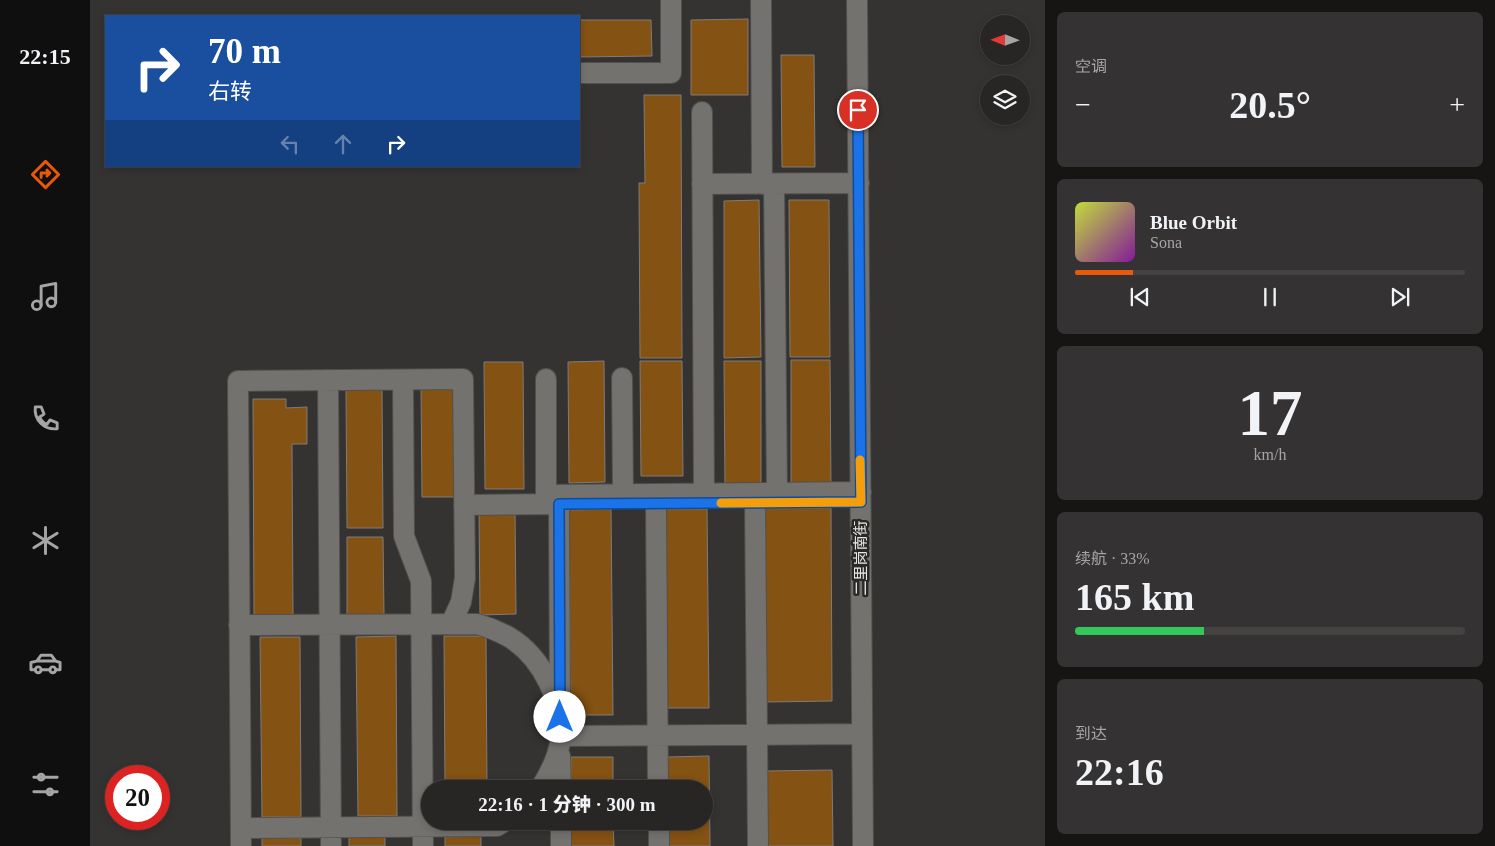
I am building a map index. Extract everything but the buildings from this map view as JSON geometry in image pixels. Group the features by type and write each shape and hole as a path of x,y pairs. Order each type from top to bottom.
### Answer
{"street":[{"path":"580,73 671,73 671,0"},
{"path":"761,0 777,493"},
{"name":"二里岗南街","path":"857,0 863,846"},
{"path":"702,112 704,494"},
{"path":"702,184 859,183"},
{"path":"622,378 623,494"},
{"path":"451,624 457,614 463,591 463,379 238,381 241,837 423,836 467,830"},
{"path":"546,379 546,495 777,493 861,497"},
{"path":"328,380 331,836"},
{"path":"403,380 404,536 421,581 423,836"},
{"path":"464,505 755,502 861,497"},
{"path":"755,502 758,846"},
{"path":"656,503 658,780"},
{"path":"559,504 561,780"},
{"path":"239,625 476,624 494,629 509,637 523,648 540,668 553,692 560,736 554,762 545,780"},
{"path":"560,736 862,734"},
{"path":"561,830 561,846"},
{"path":"658,830 659,846"}],"slow traffic":[{"path":"721,503 861,502 860,460"}],"route":[{"path":"560,717 559,504 861,502 858,110"}]}
